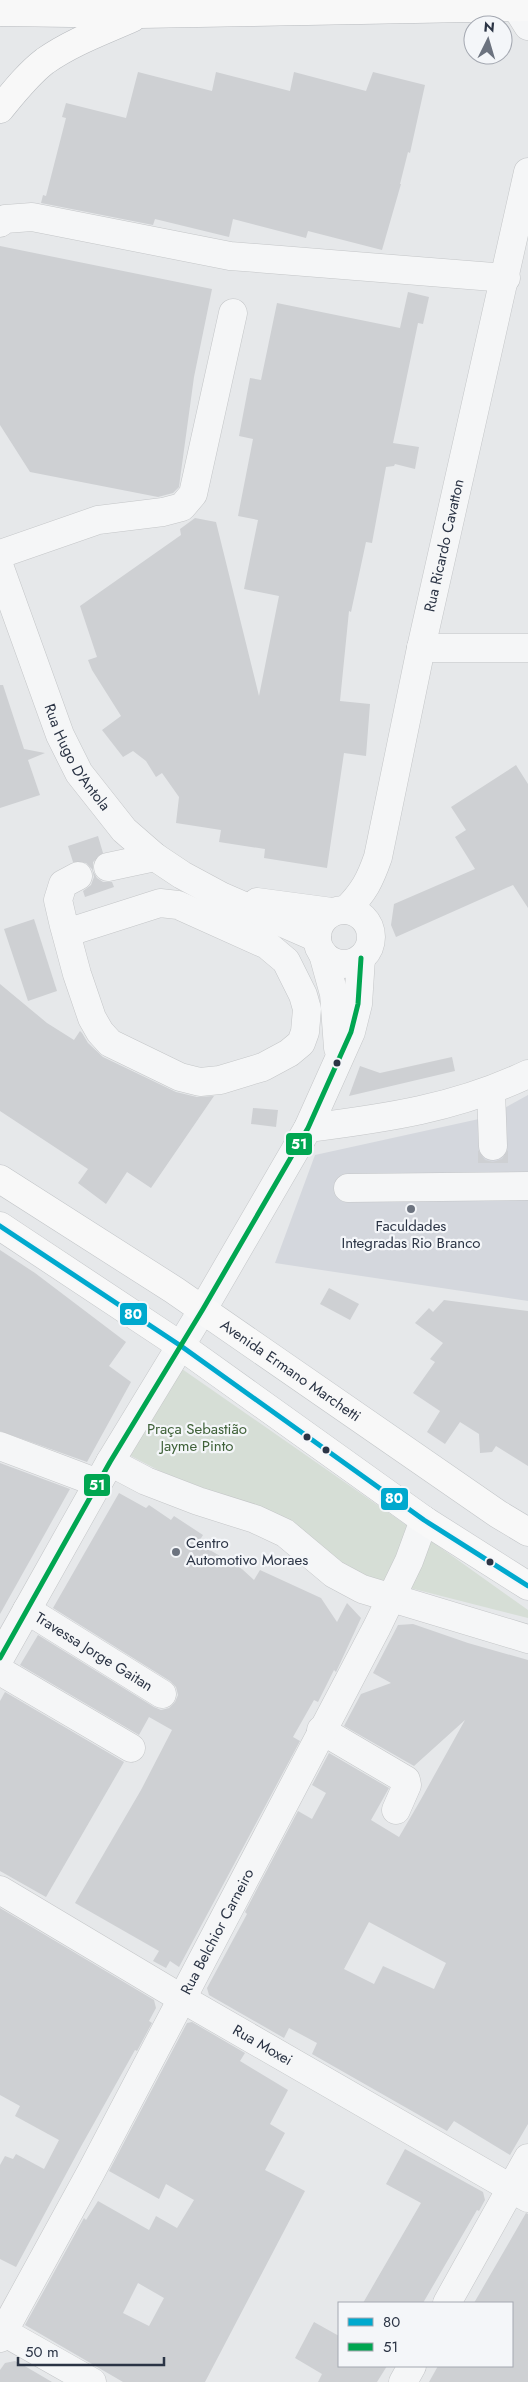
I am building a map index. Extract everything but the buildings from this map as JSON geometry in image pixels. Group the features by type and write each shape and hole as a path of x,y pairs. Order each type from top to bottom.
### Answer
{"main road":[{"path":"0,12 524,14"},
{"path":"0,109 16,89 45,61 72,44 141,14"},
{"name":"Avenida Ermano Marchetti","path":"0,1179 203,1309 498,1514 528,1532"},
{"path":"0,1226 181,1346 424,1520 528,1586"}],"street":[{"name":"Rua Ricardo Cavatton","path":"339,911 361,895 378,857 421,648 506,278 528,172"},
{"path":"0,223 5,220 32,217 230,256 506,278"},
{"path":"0,554 98,520 163,512 182,507 193,494 233,313"},
{"name":"Rua Hugo D'Antola","path":"0,568 60,735 79,773 124,830 155,857 182,875 320,946"},
{"path":"421,648 528,648"},
{"path":"108,867 155,857"},
{"path":"66,934 160,903 178,904 267,944 286,961 303,996 307,1010 306,1032 301,1043 289,1053 263,1067 220,1080 200,1082 171,1073 110,1043 100,1032 77,974 66,934 58,894 63,884 78,876"},
{"name":"Rua Hugo D'Antola","path":"221,896 339,911"},
{"path":"0,1658 104,1472 203,1309 308,1128 338,1062 351,1032 358,1004 361,958 371,943 368,924 355,912 339,911 320,923 320,946 334,994 338,1062"},
{"path":"320,946 337,963 345,964 361,958"},
{"path":"308,1128 367,1121 433,1108 491,1091 528,1074"},
{"path":"491,1091 494,1165"},
{"path":"348,1188 494,1165 528,1186"},
{"path":"0,1446 146,1481 198,1501 255,1519 285,1533 334,1574 362,1589 528,1639"},
{"name":"Rua Belchior Carneiro","path":"1,2334 91,2172 390,1598 409,1561 424,1520"},
{"name":"Travessa Jorge Gaitan","path":"27,1610 162,1694"},
{"path":"0,1671 131,1748"},
{"path":"321,1730 406,1780 407,1785 396,1810"},
{"name":"Rua Moxei","path":"0,1890 181,1998 520,2193"},
{"path":"448,2302 520,2193 528,2158"},
{"path":"1,2334 92,2382"},
{"path":"403,2382 411,2367"}],"shaded area":[{"name":"Faculdades Integradas Rio Branco","path":"528,1095 528,1301 275,1263 315,1155 488,1117"}],"green space":[{"name":"Praça Sebastião Jayme Pinto","path":"182,1369 409,1527 407,1547 384,1581 365,1577 129,1455"},
{"path":"427,1538 528,1610 528,1618 406,1587"}],"transit line":[{"name":"51","path":"0,1658 110,1462 203,1309 308,1128 351,1032 358,1004 361,958"},
{"name":"80","path":"0,1226 181,1346 424,1520 528,1586"}],"place":[{"name":"Faculdades Integradas Rio Branco","path":"411,1209"},
{"name":"Centro Automotivo Moraes","path":"176,1552"}]}
